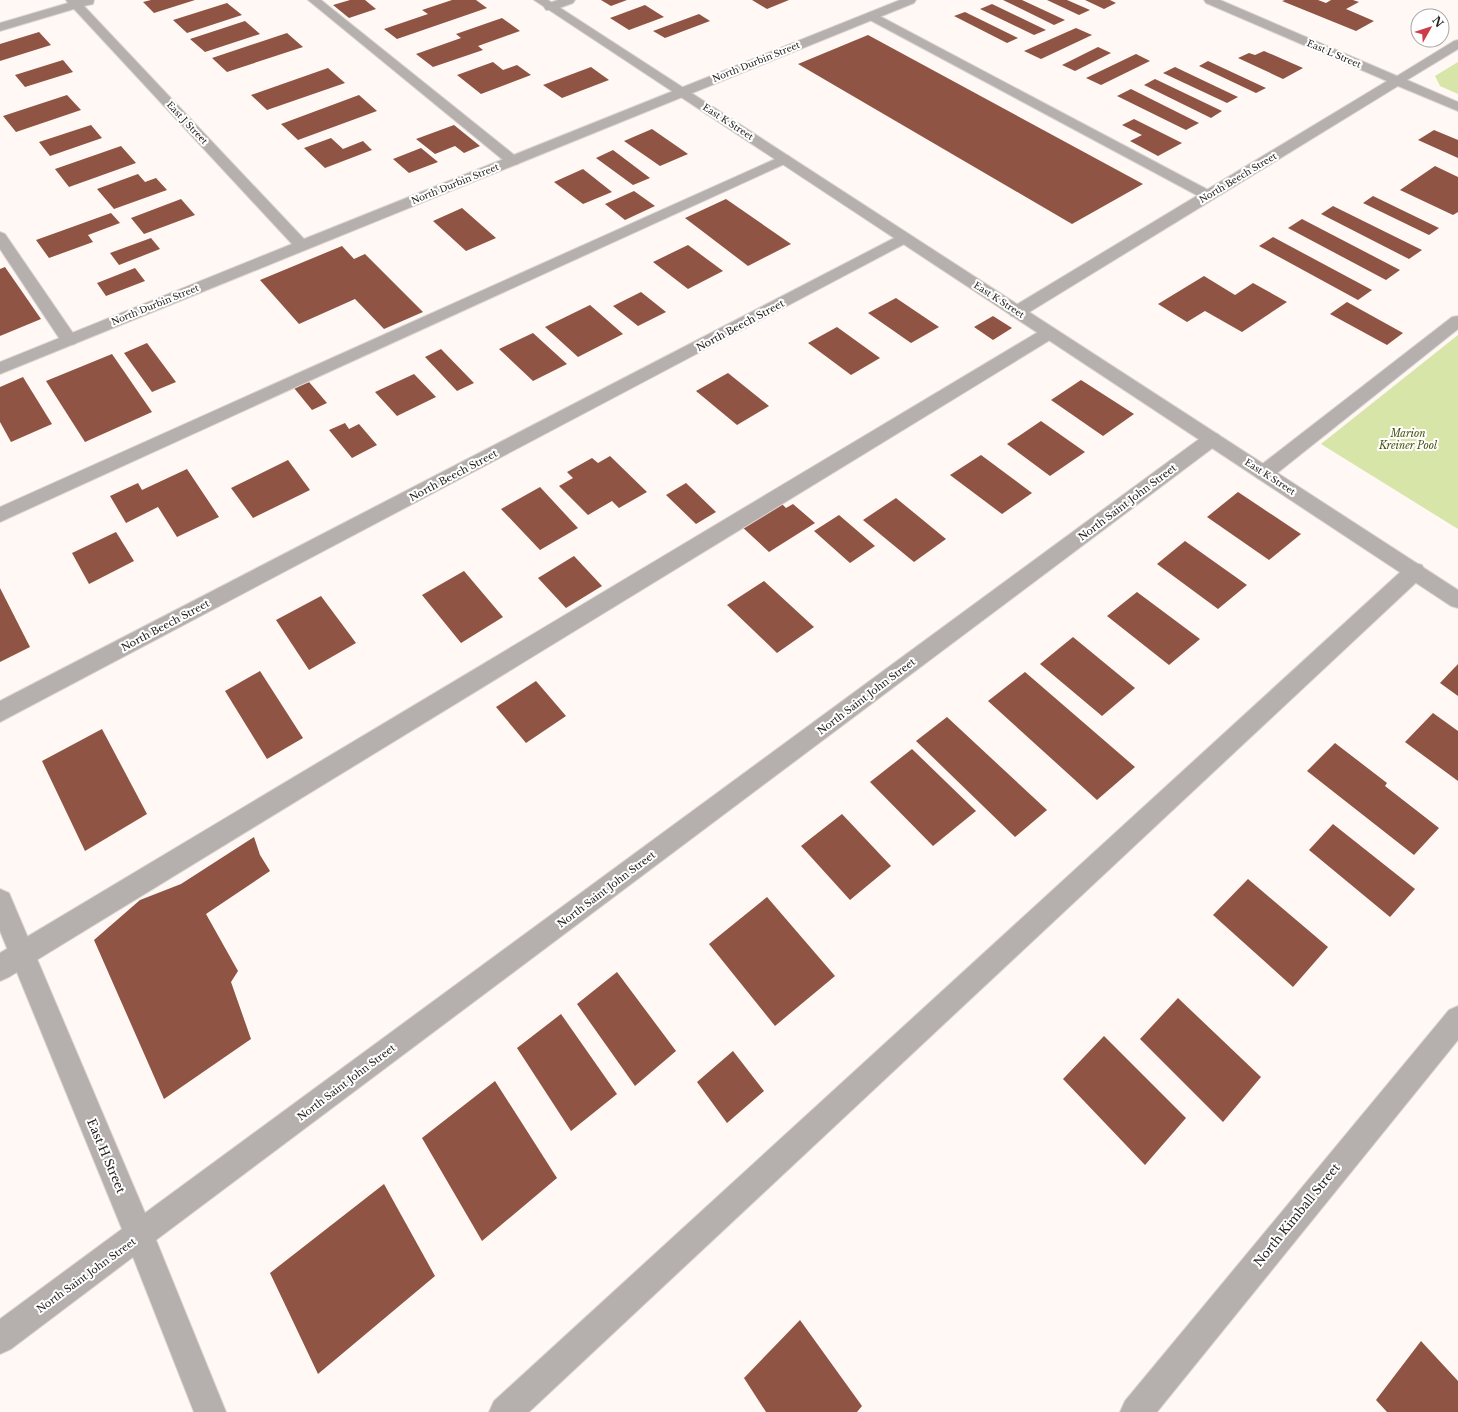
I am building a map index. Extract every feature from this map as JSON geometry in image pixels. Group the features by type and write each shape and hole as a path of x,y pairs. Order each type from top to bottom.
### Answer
{"street":[{"path":"0,27 74,2 92,0"},
{"path":"314,0 513,161"},
{"path":"545,3 569,0"},
{"name":"North Durbin Street","path":"0,368 910,0"},
{"name":"East L Street","path":"1212,0 1458,107"},
{"name":"East J Street","path":"74,2 302,246"},
{"name":"East K Street","path":"545,3 1458,600"},
{"path":"872,16 1209,196"},
{"name":"North Beech Street","path":"1017,312 1458,44"},
{"path":"0,515 784,159"},
{"path":"0,237 69,340"},
{"name":"North Beech Street","path":"0,712 905,238"},
{"path":"1264,473 1458,321"},
{"path":"11,961 1049,332"},
{"name":"North Saint John Street","path":"0,1338 1212,439"},
{"path":"505,1412 1415,571"},
{"name":"East H Street","path":"0,901 11,961 140,1235 210,1412"},
{"name":"North Kimball Street","path":"1136,1412 1458,1019"}],"green space":[{"path":"1458,62 1458,94 1440,86 1435,76"},
{"name":"Marion Kreiner Pool","path":"1458,335 1458,529 1321,444"}],"building":[{"path":"151,0 195,0 154,13 143,2"},
{"path":"350,0 365,0 376,9 349,18 333,5"},
{"path":"452,0 476,0 487,8 397,39 384,29 428,14 422,10"},
{"path":"601,0 627,0 611,6"},
{"path":"752,0 789,0 767,9"},
{"path":"1003,0 1022,0 1065,20 1054,25"},
{"path":"1047,0 1067,0 1090,10 1079,15"},
{"path":"1085,0 1110,0 1116,3 1104,9"},
{"path":"1318,0 1326,3 1331,0 1353,0 1359,2 1346,9 1374,21 1356,31 1282,1"},
{"path":"227,3 242,15 187,33 173,20"},
{"path":"992,4 1046,30 1034,35 980,9"},
{"path":"645,5 664,17 629,30 610,18"},
{"path":"965,12 1018,38 1007,43 954,16"},
{"path":"699,14 710,21 665,38 653,31"},
{"path":"502,18 520,31 478,46 483,50 433,67 416,54 461,38 456,34"},
{"path":"245,21 260,34 205,52 190,39"},
{"path":"1076,28 1092,35 1041,59 1024,51"},
{"path":"39,32 51,45 0,61 0,44"},
{"path":"287,33 303,47 227,72 212,58"},
{"path":"868,35 1143,184 1072,224 798,64"},
{"path":"1098,47 1111,53 1075,71 1062,65"},
{"path":"1264,51 1303,68 1283,79 1238,58 1249,53 1255,55"},
{"path":"1136,54 1150,61 1101,85 1086,78"},
{"path":"63,60 73,72 25,87 15,75"},
{"path":"1208,61 1266,88 1256,93 1199,66"},
{"path":"493,62 503,70 517,65 531,75 481,94 457,75"},
{"path":"591,67 609,80 562,98 543,85"},
{"path":"1175,67 1238,97 1227,103 1163,73"},
{"path":"328,68 345,83 267,110 251,95"},
{"path":"1155,79 1222,111 1211,118 1144,85"},
{"path":"1131,89 1199,123 1186,130 1117,96"},
{"path":"67,95 81,110 16,132 3,116"},
{"path":"359,95 377,111 298,140 281,124"},
{"path":"1134,119 1182,143 1158,156 1130,141 1142,135 1122,125"},
{"path":"91,125 102,138 50,156 39,142"},
{"path":"454,125 480,146 464,153 455,146 435,154 416,139"},
{"path":"652,129 688,154 660,166 624,141"},
{"path":"1434,130 1458,140 1458,158 1418,140"},
{"path":"331,138 343,149 363,141 372,150 325,168 304,148"},
{"path":"121,146 136,163 69,187 55,169"},
{"path":"421,148 438,162 409,173 393,159"},
{"path":"613,150 650,178 633,185 596,158"},
{"path":"1435,166 1458,177 1458,212 1453,215 1400,190"},
{"path":"583,169 612,192 583,204 554,182"},
{"path":"138,174 145,182 156,178 167,190 114,209 97,189"},
{"path":"634,191 655,206 625,220 605,204"},
{"path":"1373,196 1439,228 1429,235 1363,203"},
{"path":"181,199 195,215 144,234 131,218"},
{"path":"726,199 791,244 748,266 685,218"},
{"path":"1333,206 1422,250 1409,259 1321,214"},
{"path":"462,208 496,238 466,251 433,221"},
{"path":"111,213 120,223 88,235 93,242 49,258 36,240"},
{"path":"1302,219 1400,270 1386,280 1288,228"},
{"path":"1273,237 1372,290 1358,300 1259,246"},
{"path":"151,238 160,249 119,265 110,253"},
{"path":"688,245 723,271 688,289 653,262"},
{"path":"342,246 354,259 365,254 423,312 384,329 355,299 299,324 260,280"},
{"path":"5,267 41,319 0,336 0,269"},
{"path":"135,268 145,281 106,296 97,283"},
{"path":"1204,276 1235,295 1253,283 1287,302 1242,332 1205,311 1187,322 1158,304"},
{"path":"641,292 666,312 638,326 613,306"},
{"path":"896,298 939,327 911,343 868,313"},
{"path":"1347,302 1403,333 1387,345 1330,314"},
{"path":"590,305 623,334 578,357 545,327"},
{"path":"993,316 1012,328 993,340 974,327"},
{"path":"837,327 880,358 851,375 808,343"},
{"path":"533,333 567,364 533,381 499,349"},
{"path":"147,343 176,382 152,392 124,353"},
{"path":"441,349 474,383 457,391 425,357"},
{"path":"112,354 152,412 85,442 46,381"},
{"path":"728,373 769,406 737,425 696,391"},
{"path":"414,374 436,397 397,416 375,392"},
{"path":"23,377 52,424 11,442 0,422 0,387"},
{"path":"1081,380 1134,414 1103,436 1051,400"},
{"path":"309,382 327,403 312,410 294,388"},
{"path":"1041,421 1085,452 1050,476 1007,444"},
{"path":"345,423 349,429 359,424 377,445 352,458 329,430"},
{"path":"981,455 1032,493 1002,514 950,475"},
{"path":"610,456 647,492 619,508 612,501 588,515 559,486 573,478 567,472 592,458 598,463"},
{"path":"288,460 310,490 253,518 231,488"},
{"path":"187,469 219,517 177,537 158,507 126,523 110,496 138,483 142,490"},
{"path":"686,483 716,512 696,524 666,495"},
{"path":"540,487 578,528 540,550 501,509"},
{"path":"1238,492 1301,534 1269,560 1207,517"},
{"path":"896,498 946,539 914,562 863,520"},
{"path":"779,501 786,508 793,504 815,523 769,552 740,525"},
{"path":"839,515 875,546 850,563 814,531"},
{"path":"116,532 134,561 89,584 72,553"},
{"path":"1185,541 1247,585 1218,609 1157,564"},
{"path":"574,556 602,586 566,608 538,578"},
{"path":"464,571 503,617 461,643 422,595"},
{"path":"764,581 814,627 777,653 727,605"},
{"path":"0,588 30,647 0,662"},
{"path":"1137,592 1200,639 1169,665 1107,616"},
{"path":"321,596 356,643 309,670 276,620"},
{"path":"1073,637 1135,688 1102,716 1040,664"},
{"path":"1458,664 1458,696 1440,683"},
{"path":"260,671 303,738 267,759 225,691"},
{"path":"1025,672 1135,767 1097,800 988,701"},
{"path":"536,681 566,716 526,743 496,707"},
{"path":"1433,713 1458,731 1458,781 1405,742"},
{"path":"947,717 1047,810 1015,837 916,741"},
{"path":"102,729 147,814 85,851 42,761"},
{"path":"1335,743 1387,783 1385,786 1439,828 1414,855 1307,771"},
{"path":"912,749 976,811 933,846 870,782"},
{"path":"842,814 891,866 850,900 801,846"},
{"path":"1333,824 1415,889 1390,917 1309,850"},
{"path":"254,837 260,855 270,871 206,914 238,971 231,982 251,1039 164,1099 94,940 140,900 181,884"},
{"path":"1248,879 1328,947 1293,987 1213,915"},
{"path":"767,897 835,976 775,1026 709,944"},
{"path":"617,972 676,1051 635,1086 577,1004"},
{"path":"1178,998 1261,1077 1223,1122 1140,1039"},
{"path":"561,1014 617,1094 571,1131 517,1048"},
{"path":"1104,1036 1186,1118 1145,1165 1063,1079"},
{"path":"733,1051 764,1091 727,1123 697,1082"},
{"path":"495,1081 557,1178 482,1241 422,1138"},
{"path":"384,1184 435,1276 318,1374 270,1273"},
{"path":"800,1320 862,1406 857,1412 766,1412 744,1378"},
{"path":"1421,1341 1458,1381 1458,1412 1387,1412 1376,1400"}]}
